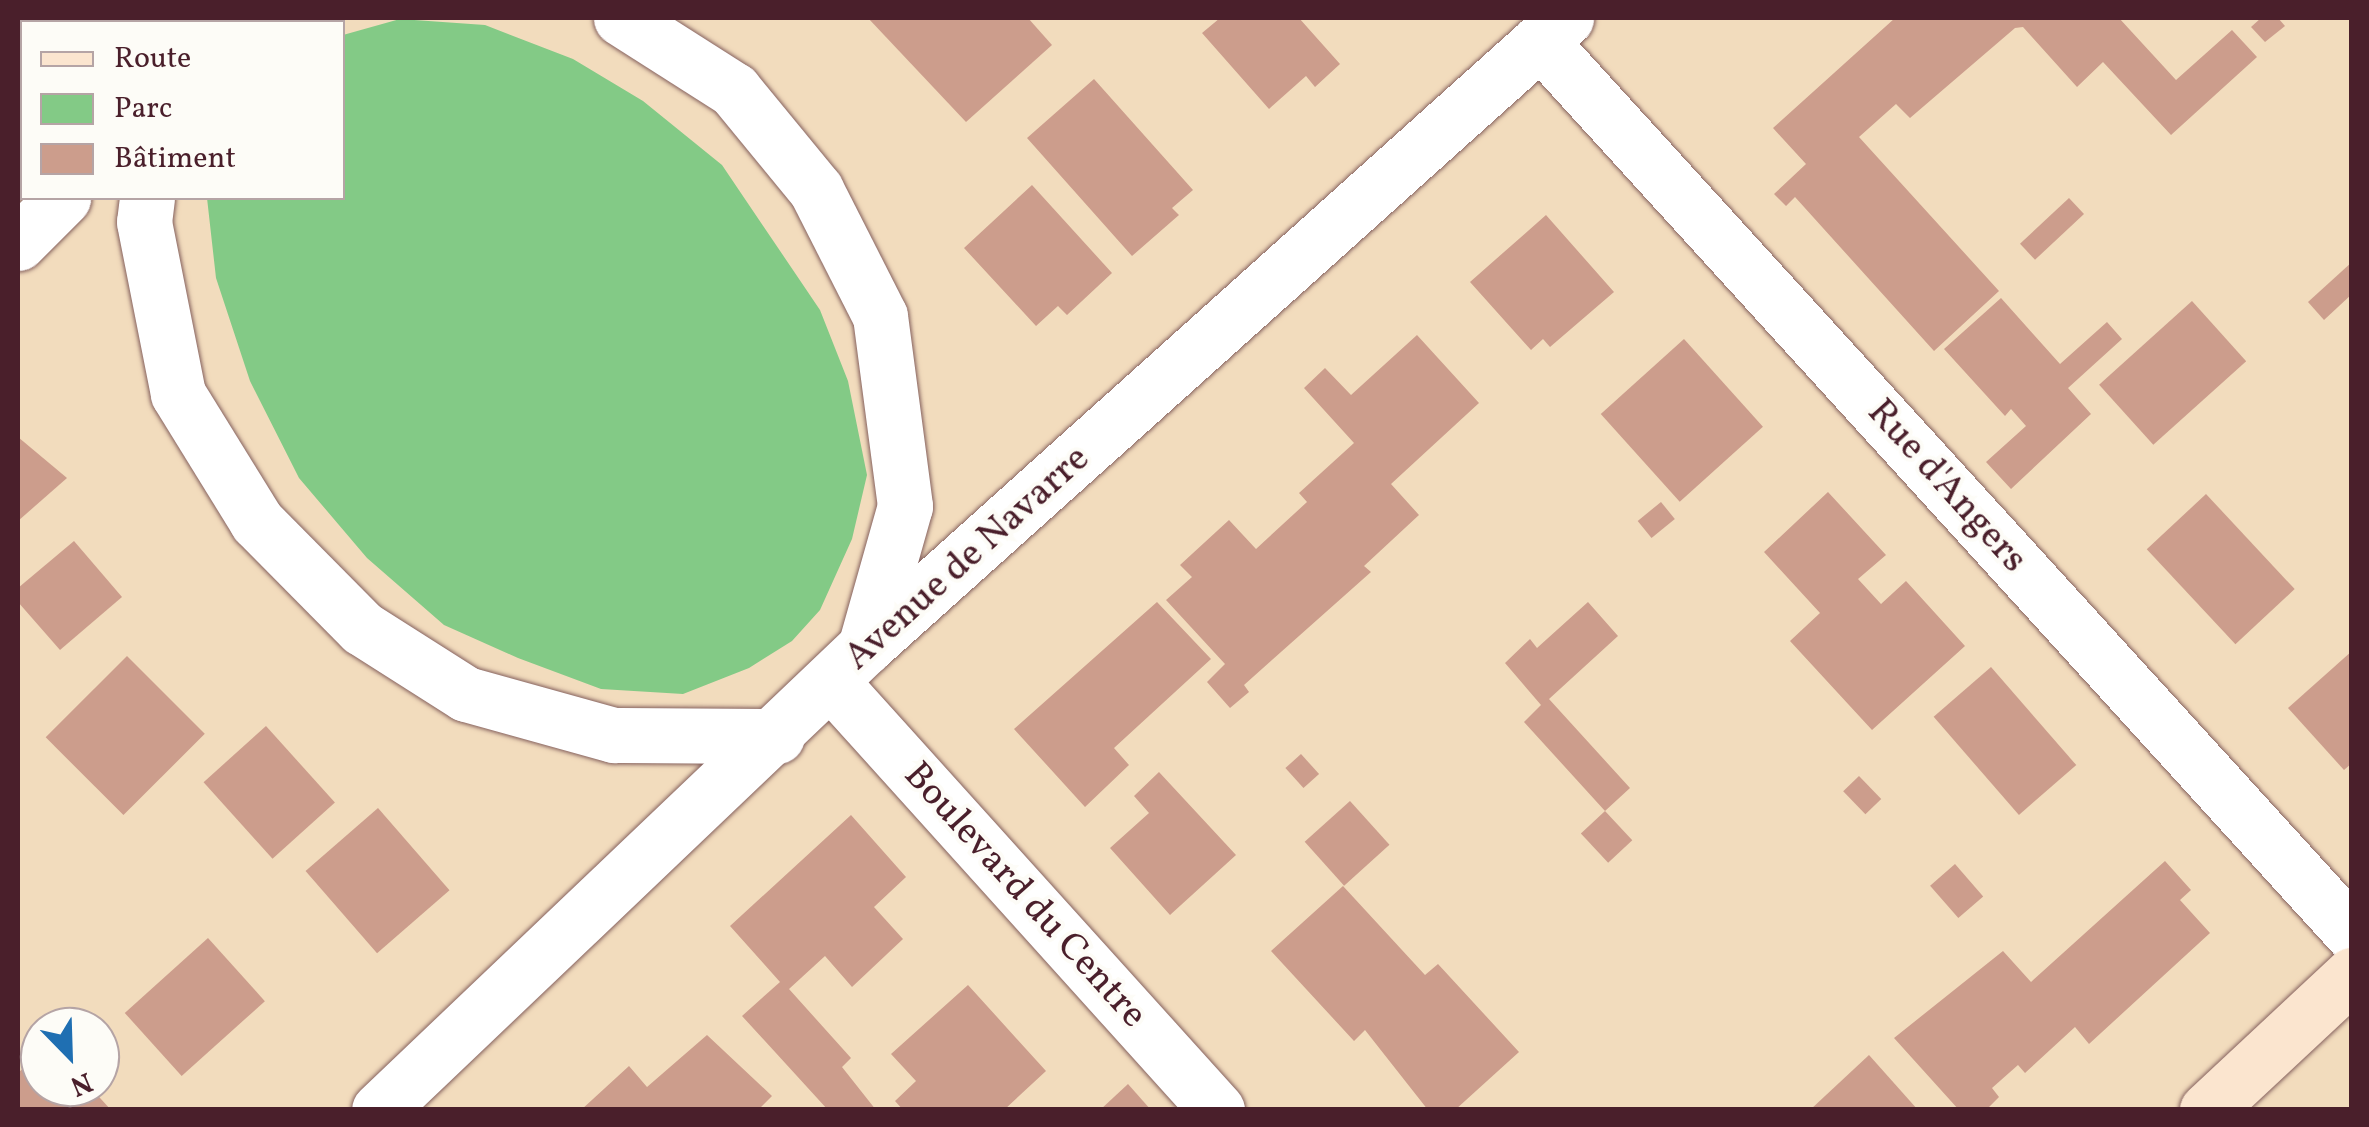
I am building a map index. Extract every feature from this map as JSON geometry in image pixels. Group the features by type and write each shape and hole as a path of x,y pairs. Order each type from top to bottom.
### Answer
{"street":[{"path":"621,18 734,90 816,190 880,316 905,506 849,665"},
{"name":"Avenue de Navarre","path":"378,1110 849,665 1553,29"},
{"name":"Rue d'Angers","path":"1553,29 2352,933"},
{"path":"18,242 62,200"},
{"path":"148,200 144,222 178,394 257,522 362,628 466,694 614,735 777,736"},
{"name":"Boulevard du Centre","path":"849,665 1217,1110"},
{"path":"2207,1110 2352,975"}],"green space":[{"path":"400,19 485,25 573,59 643,101 722,165 820,310 848,381 867,475 852,539 820,610 792,641 749,668 683,694 601,689 444,625 367,558 299,478 250,381 216,278 207,200 345,200 345,34"}],"building":[{"path":"18,18 38,20 20,20 18,89"},
{"path":"868,18 1028,18 1052,45 966,122"},
{"path":"1220,18 1299,18 1340,64 1315,87 1306,76 1269,109 1202,33"},
{"path":"1895,18 2119,18 2176,80 2232,30 2257,57 2171,135 2103,62 2077,87 2023,27 2015,28 1910,118 1896,104 1859,137 1999,291 1934,351 1795,197 1786,206 1774,194 1806,164 1773,128"},
{"path":"2261,18 2278,18 2285,26 2265,42 2251,27"},
{"path":"1094,79 1193,190 1172,208 1179,215 1132,256 1027,138"},
{"path":"1032,185 1112,273 1067,315 1058,306 1036,326 964,248"},
{"path":"2069,198 2084,214 2035,260 2020,244"},
{"path":"1546,215 1614,292 1550,347 1543,339 1531,350 1470,282"},
{"path":"2352,262 2352,294 2324,320 2308,302"},
{"path":"2001,298 2060,364 2107,322 2122,339 2068,388 2091,414 2011,489 1986,462 2026,426 2011,409 2005,416 1944,349"},
{"path":"2192,301 2246,361 2153,445 2099,385"},
{"path":"1417,335 1479,403 1391,484 1419,515 1364,566 1371,572 1244,685 1249,692 1230,708 1207,682 1225,664 1166,600 1192,577 1180,565 1229,520 1256,549 1307,502 1299,493 1354,443 1304,388 1325,368 1351,395"},
{"path":"1684,339 1763,427 1680,502 1601,414"},
{"path":"18,437 67,478 18,521"},
{"path":"1828,492 1886,555 1858,579 1881,604 1906,581 1965,646 1872,730 1790,641 1820,613 1764,552"},
{"path":"2206,494 2295,589 2235,644 2147,549"},
{"path":"1661,502 1675,519 1652,538 1638,521"},
{"path":"74,541 122,597 60,650 18,602 18,588"},
{"path":"1157,602 1211,659 1114,748 1129,765 1085,807 1014,729"},
{"path":"1588,602 1618,636 1549,699 1630,788 1605,811 1524,722 1541,705 1505,663 1530,639 1537,648"},
{"path":"2352,651 2352,763 2344,770 2288,708"},
{"path":"127,656 205,734 123,815 46,737"},
{"path":"1991,667 2076,765 2019,815 1934,717"},
{"path":"266,726 335,803 272,859 204,782"},
{"path":"1301,754 1319,774 1303,788 1285,768"},
{"path":"1159,772 1236,855 1170,915 1110,848 1149,813 1134,796"},
{"path":"1859,776 1881,799 1865,814 1843,791"},
{"path":"1350,801 1389,845 1344,886 1305,842"},
{"path":"378,808 450,890 377,953 306,871"},
{"path":"1605,811 1632,840 1608,863 1581,834"},
{"path":"851,815 906,877 874,907 903,939 852,987 825,956 789,989 851,1058 842,1067 876,1110 828,1110 742,1016 780,982 730,926"},
{"path":"2165,861 2191,890 2180,900 2210,933 2089,1044 2075,1027 2025,1073 2018,1065 1992,1088 1999,1097 1986,1110 1959,1110 1894,1038 2003,951 2031,982"},
{"path":"1955,864 1983,896 1958,918 1930,886"},
{"path":"1343,886 1425,975 1438,964 1519,1052 1455,1110 1428,1110 1365,1030 1354,1041 1271,951"},
{"path":"208,938 265,1001 182,1076 125,1013"},
{"path":"968,985 1046,1071 1004,1110 903,1110 895,1101 916,1081 891,1054"},
{"path":"707,1035 772,1096 758,1110 581,1110 629,1066 647,1087"},
{"path":"1869,1055 1918,1110 1810,1110"},
{"path":"18,1073 20,1107 111,1110 18,1110"},
{"path":"1128,1084 1151,1110 1100,1110"}]}
